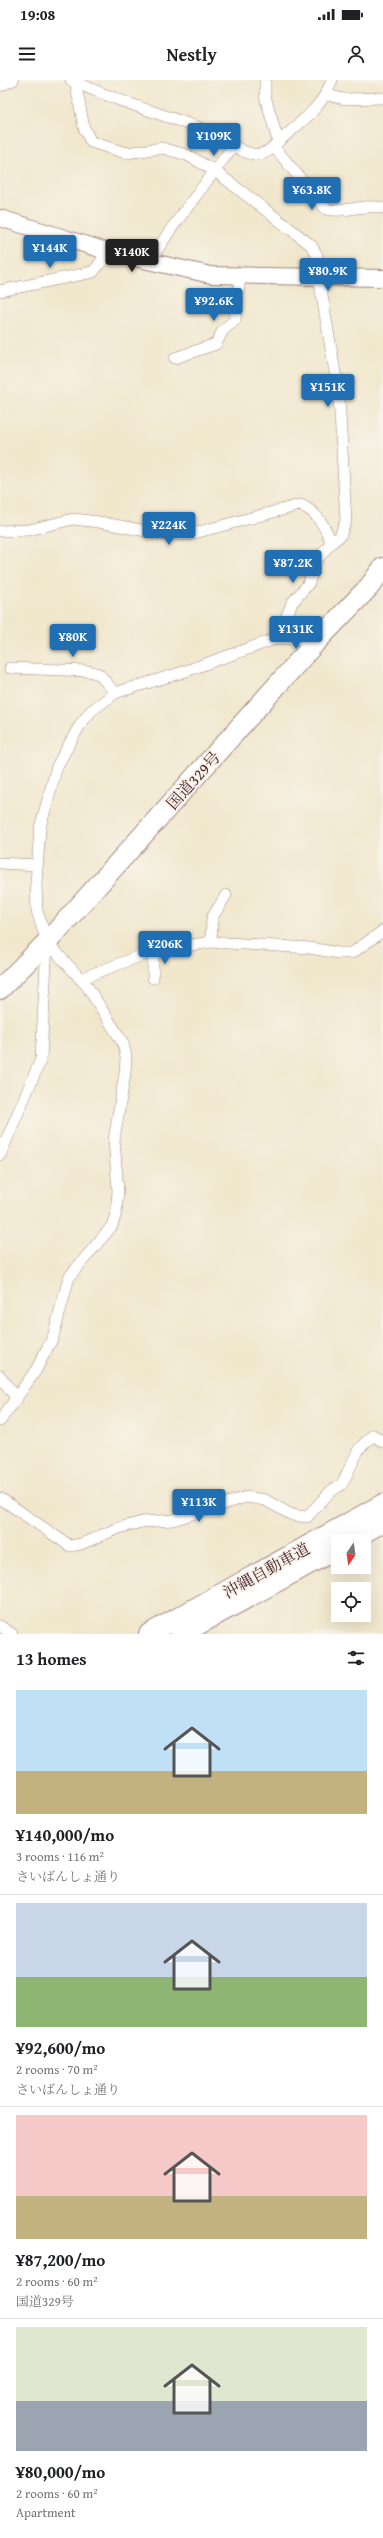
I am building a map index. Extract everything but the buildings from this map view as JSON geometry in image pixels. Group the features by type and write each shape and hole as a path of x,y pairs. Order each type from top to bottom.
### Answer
{"highway":[{"name":"国道329号","path":"0,988 47,942 315,643 369,587 383,568"},
{"name":"沖縄自動車道","path":"149,1634 383,1504"},
{"path":"362,1534 383,1522"},
{"name":"沖縄自動車道","path":"180,1634 331,1552"}],"main road":[{"path":"0,218 105,251 149,262 211,274 240,277 383,278"}],"street":[{"path":"0,86 13,80"},
{"path":"265,80 265,96 276,144 326,209 332,211 370,205 383,208"},
{"path":"74,81 127,104 215,134 234,145 258,154 276,144 306,119 326,95 332,80"},
{"path":"74,81 84,128 91,142 126,153 162,148 187,155 215,171 311,245 317,255 319,278 339,396 346,505 344,530 315,562 309,582 292,603 278,638"},
{"path":"326,95 344,99 383,98"},
{"path":"149,262 171,229 234,145"},
{"path":"0,291 93,272 101,262 105,251"},
{"path":"175,358 216,344 223,330 236,320 240,277"},
{"path":"0,531 29,530 73,519 99,522 166,535 187,535 300,505 311,510 331,543"},
{"path":"0,1156 41,1059 47,942 37,911 36,865 40,828 57,766 80,725 91,711 115,694 180,673 278,638 303,639 315,643"},
{"path":"10,668 88,671 99,674 115,694"},
{"path":"0,863 36,865"},
{"path":"211,942 212,918 226,895"},
{"path":"80,979 153,952 211,942 310,948 338,953 352,953 383,931"},
{"path":"0,1421 17,1399 53,1337 69,1277 112,1226 116,1213 118,1191 114,1140 126,1057 123,1043 106,1013 80,979 47,942"},
{"path":"153,952 153,978"},
{"path":"0,1376 17,1399"},
{"path":"0,1498 70,1546 81,1544 119,1528 142,1522 173,1520 246,1496 265,1500 292,1516 301,1518 313,1513 331,1491 342,1484 363,1442 373,1435 383,1442"},
{"path":"0,1626 12,1634"}]}
